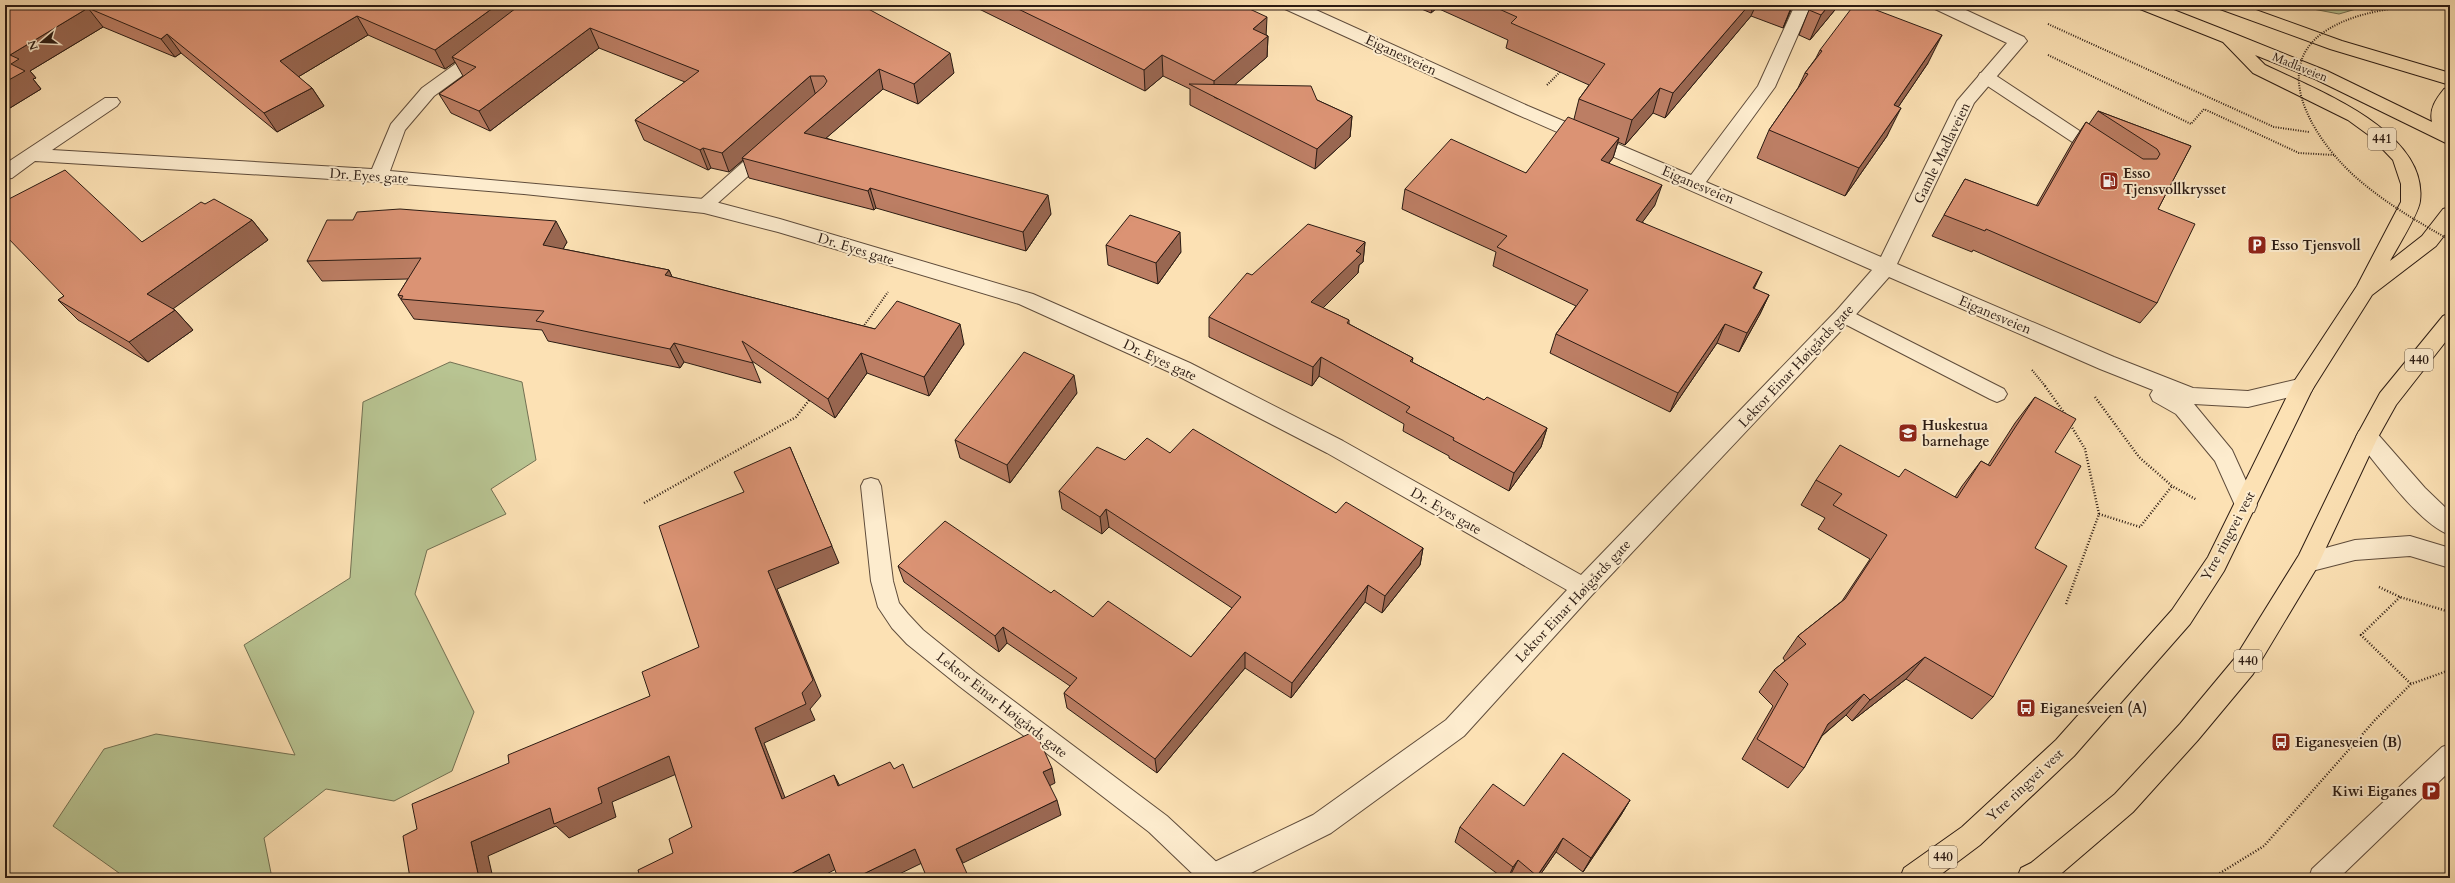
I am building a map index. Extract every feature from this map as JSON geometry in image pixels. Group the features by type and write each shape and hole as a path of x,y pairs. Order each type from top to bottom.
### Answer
{"main road":[{"name":"Madlaveien","path":"2146,5 2321,75 2450,139"},
{"path":"2226,5 2336,45 2450,79"},
{"name":"441","path":"2229,38 2259,69 2354,116 2376,132 2401,158 2410,184 2410,202 2365,290"},
{"name":"441","path":"2450,93 2440,104 2440,120 2450,139"},
{"name":"Ytre ringvei vest","path":"1914,878 1971,836 2076,736 2181,617 2216,564 2303,386 2365,290 2429,241 2450,214"},
{"name":"440","path":"2031,878 2041,873 2124,803 2189,732 2244,666 2308,562 2367,438 2388,399 2450,320"}],"street":[{"name":"Eiganesveien","path":"1291,5 1522,110 1695,183 2106,363 2192,396 2248,399 2303,386"},
{"path":"1695,183 1766,87 1803,5"},
{"path":"1941,5 2018,41"},
{"name":"Gamle Madlaveien","path":"1886,267 1966,101 2018,41"},
{"path":"379,176 397,128 428,92 494,43"},
{"path":"5,173 33,156 111,102"},
{"name":"Dr. Eyes gate","path":"33,156 379,176 524,188 704,206 817,236 909,265 1026,299 1183,369 1335,447 1584,588"},
{"name":"Lektor Einar Høigårds gate","path":"1213,878 1322,824 1455,728 1584,588 1844,315 1886,267"},
{"name":"Eiganesveien","path":"2106,363 2184,408 2224,456 2246,504"},
{"path":"2367,438 2440,518 2450,524"},
{"path":"2308,562 2355,550 2410,546 2450,558"}],"lane":[{"path":"1986,77 2108,157"},
{"path":"704,206 782,137"},
{"path":"1844,315 1997,394"},
{"name":"Lektor Einar Høigårds gate","path":"871,486 882,581 889,607 900,621 915,637 974,684 1158,824 1213,878"},
{"path":"2321,878 2450,755"}],"path":[{"path":"2366,5 2373,11"},
{"path":"2380,5 2385,9"},
{"path":"2450,7 2410,6 2385,9 2343,20 2319,34 2304,54 2298,77 2302,104 2317,133 2334,155 2366,186 2407,216 2450,240"},
{"path":"2044,21 2274,127 2317,133"},
{"path":"2018,41 2191,124 2204,109 2299,154 2334,155"},
{"path":"1522,110 1564,67"},
{"path":"862,328 909,265"},
{"path":"2028,366 2055,398 2084,449 2099,514 2066,604"},
{"path":"2093,395 2116,422 2140,457 2172,486 2197,500"},
{"path":"644,503 796,417 810,398"},
{"path":"2099,514 2140,527 2172,486"},
{"path":"2372,583 2400,597 2450,612"},
{"path":"2400,597 2360,635 2411,684"},
{"path":"2212,878 2264,846 2374,720 2411,684 2450,670"}],"green space":[{"path":"2292,5 2350,5 2356,9 2339,14"},
{"path":"450,362 522,382 536,460 491,489 506,514 427,550 415,594 474,712 452,771 394,801 326,789 264,838 272,878 96,878 119,873 53,826 104,749 156,734 295,755 244,645 350,578 363,402"}],"building":[{"path":"5,5 497,5 435,50 357,16 280,61 312,88 264,113 167,34 161,39 88,8 10,55 19,59 11,64 25,71 5,82"},
{"path":"520,5 861,5 950,53 914,84 879,69 804,133 1048,195 1023,232 870,188 868,191 742,158 824,86 827,81 824,76 810,76 722,153 703,148 700,150 635,120 699,71 590,28 479,111 439,94 476,67 452,57"},
{"path":"1010,5 1241,5 1267,17 1253,29 1268,36 1214,81 1162,55 1144,70"},
{"path":"1490,5 1749,5 1673,93 1660,88 1632,120 1579,99 1605,64 1511,23 1517,17"},
{"path":"1811,5 1829,5 1821,15 1809,10"},
{"path":"1854,5 1863,5 1942,35 1894,105 1901,108 1859,168 1769,130 1808,74 1805,73 1822,51 1820,50"},
{"path":"1189,84 1311,86 1317,100 1352,116 1317,149"},
{"path":"2098,111 2191,146 2158,209 2195,224 2157,303 1986,229 1985,231 1944,215 1965,179 2038,206 2086,122 2143,159 2157,159 2160,154 2157,149"},
{"path":"1568,117 1619,138 1601,160 1662,185 1636,220 1762,272 1753,288 1769,295 1747,333 1725,324 1678,393 1556,334 1588,290 1497,247 1507,236 1405,189 1451,139 1526,173"},
{"path":"65,170 142,242 201,202 205,204 214,199 252,220 147,294 175,310 129,342 58,300 64,296 5,235 5,201"},
{"path":"400,209 556,221 543,245 669,270 665,275 875,329 897,301 960,324 924,377 861,353 828,399 742,341 753,363 674,343 670,349 536,321 544,311 401,299 403,296 398,295 421,258 307,261 327,220 353,220 357,212"},
{"path":"1130,215 1180,232 1156,263 1106,245"},
{"path":"1308,224 1365,242 1356,251 1361,254 1311,302 1349,320 1347,323 1413,358 1410,361 1484,400 1487,397 1547,428 1514,473 1453,440 1454,438 1406,412 1410,407 1321,357 1313,367 1209,317 1247,273 1252,275"},
{"path":"1024,352 1074,375 1007,465 955,440"},
{"path":"2035,397 2076,419 2055,452 2081,466 2035,548 2067,566 1993,697 1925,657 1870,700 1864,694 1828,724 1804,768 1757,739 1788,684 1774,670 1806,644 1798,636 1845,599 1887,535 1833,505 1842,494 1816,480 1840,445 1899,477 1905,469 1957,498 1981,461 1990,466"},
{"path":"1193,429 1336,513 1346,502 1423,548 1385,596 1368,585 1292,683 1245,652 1155,759 1064,693 1077,678 1003,627 995,636 898,566 945,521 1051,593 1054,590 1093,617 1108,601 1191,657 1241,597 1106,509 1100,517 1059,491 1097,447 1125,460 1147,438 1170,453"},
{"path":"790,447 832,546 768,571 813,680 802,693 806,704 755,728 782,799 834,775 838,786 890,762 894,769 903,764 913,788 1033,732 1037,735 1052,768 1043,772 1057,800 956,849 969,878 927,878 915,849 855,878 838,878 829,854 783,878 640,878 638,870 673,853 669,839 692,827 669,756 598,788 602,803 554,824 550,808 471,842 479,878 410,878 403,836 417,829 412,804 509,763 508,755 650,696 642,672 699,647 659,526 744,492 734,472"},
{"path":"1563,753 1630,800 1591,858 1563,838 1537,876 1518,860 1513,867 1460,827 1493,784 1524,806"}],"place":[{"name":"Esso Tjensvollkrysset","path":"2109,181"},
{"name":"Esso Tjensvoll","path":"2257,245"},
{"name":"Huskestua barnehage","path":"1908,433"},
{"name":"Eiganesveien (A)","path":"2026,708"},
{"name":"Eiganesveien (B)","path":"2281,742"},
{"name":"Kiwi Eiganes","path":"2431,791"}]}
